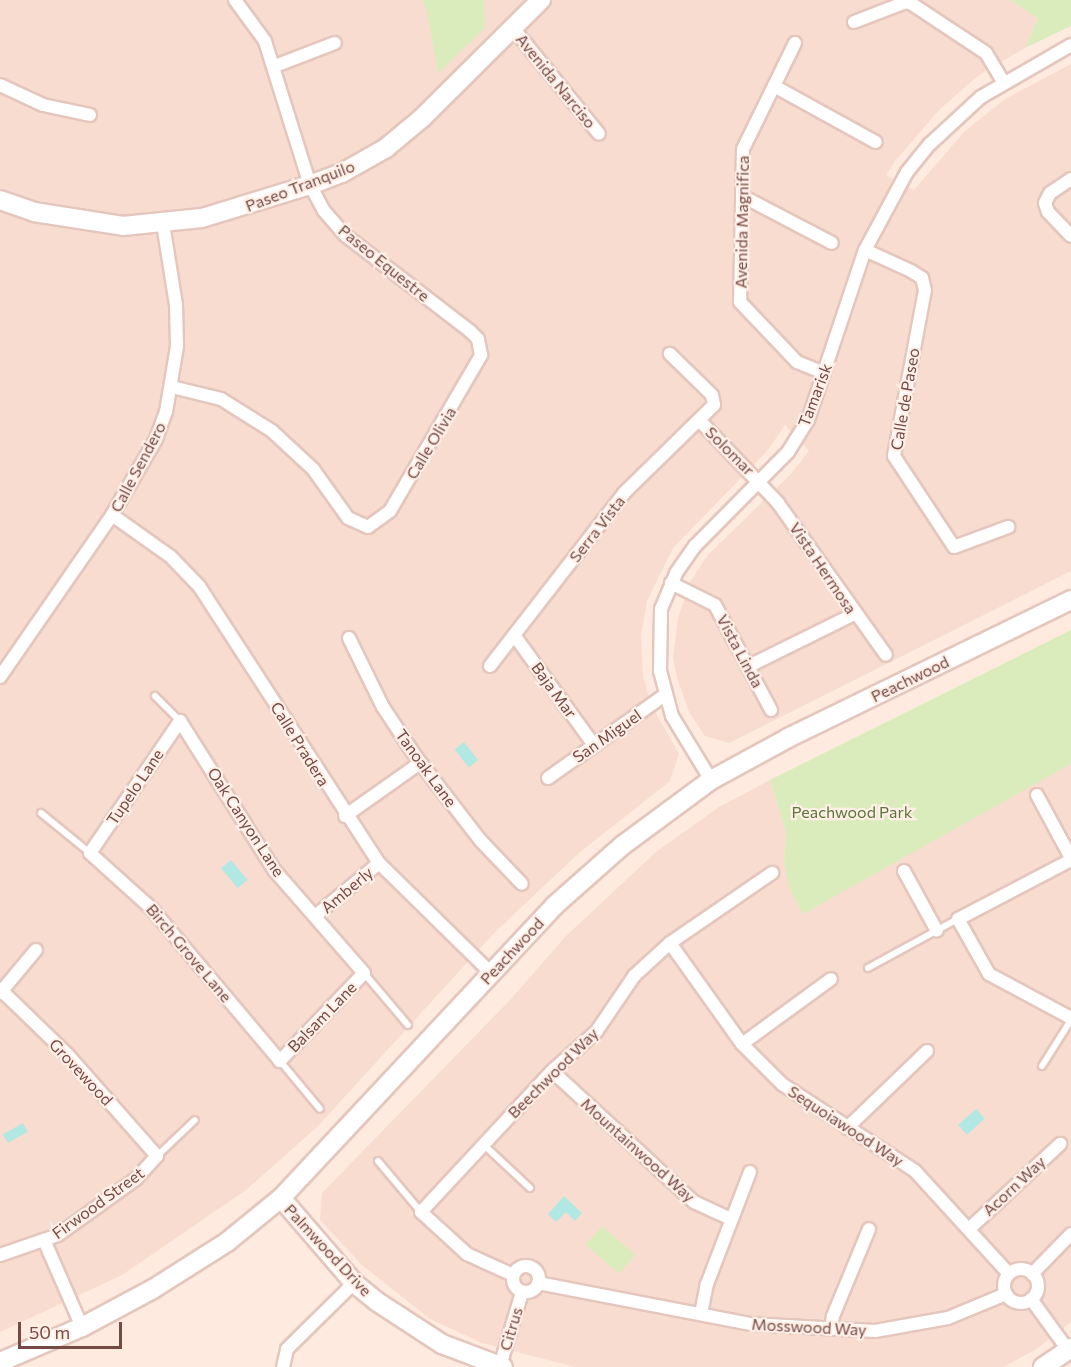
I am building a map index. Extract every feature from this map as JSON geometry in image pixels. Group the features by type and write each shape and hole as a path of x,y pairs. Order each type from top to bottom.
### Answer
{"street":[{"name":"Paseo Equestre","path":"235,0 257,27 275,66 310,185 324,211 345,235 470,331 482,349"},
{"name":"Paseo Tranquilo","path":"0,200 34,212 82,222 163,224 242,208 310,185 386,148 422,118 541,0"},
{"path":"854,22 906,2 912,4 986,53 1003,81"},
{"name":"Avenida Narciso","path":"513,28 599,134"},
{"name":"Avenida Magnifica","path":"795,43 743,149 744,197 740,302 797,362 824,373"},
{"path":"275,66 335,44"},
{"name":"Tamarisk","path":"711,780 682,735 665,695 659,629 671,583 688,554 788,452 808,420 865,250 889,201 930,144 1003,81 1071,45"},
{"path":"0,85 43,105 90,115"},
{"path":"774,86 876,142"},
{"path":"1071,179 1050,193 1045,203 1048,212 1071,236"},
{"path":"744,197 832,243"},
{"name":"Calle Sendero","path":"0,677 112,515 156,439 172,387 177,346 176,305 163,224"},
{"name":"Calle de Paseo","path":"865,250 922,278 926,290 894,456 954,547 1008,528"},
{"name":"Calle Olivia","path":"172,387 221,399 272,431 313,469 348,518 368,527 390,511 478,362 482,349"},
{"name":"Solomar","path":"670,354 712,395 715,402"},
{"name":"Serra Vista","path":"490,666 624,493 700,421 715,402"},
{"name":"Solomar","path":"700,421 760,482"},
{"name":"Vista Hermosa","path":"760,482 886,655"},
{"name":"Calle Pradera","path":"112,515 170,556 199,586 345,816 379,863 491,973"},
{"name":"Vista Linda","path":"671,583 716,605 771,710"},
{"name":"Peachwood","path":"0,1362 82,1327 185,1271 281,1198 554,906 623,845 711,780 788,738 1071,600"},
{"path":"749,666 854,614"},
{"name":"Baja Mar","path":"514,635 594,745"},
{"name":"Tanoak Lane","path":"349,638 384,707 420,763 481,841 522,884"},
{"name":"San Miguel","path":"548,778 665,695"},
{"name":"Tupelo Lane","path":"90,853 180,721"},
{"name":"Oak Canyon Lane","path":"180,721 275,871 364,973"},
{"path":"345,816 420,763"},
{"path":"1037,795 1071,859 958,919 989,974 1071,1019"},
{"name":"Birch Grove Lane","path":"90,853 151,908 280,1061"},
{"name":"Amberly","path":"315,916 379,863"},
{"path":"904,871 937,931"},
{"name":"Beechwood Way","path":"421,1212 552,1071 596,1032 634,976 670,943 772,873"},
{"name":"Sequoiawood Way","path":"670,943 742,1044 782,1084 915,1171 1009,1274"},
{"path":"1,992 36,950"},
{"name":"Balsam Lane","path":"280,1061 364,973"},
{"path":"742,1044 831,979"},
{"name":"Grovewood","path":"1,992 67,1054 157,1156"},
{"path":"847,1128 927,1051"},
{"name":"Mountainwood Way","path":"552,1071 694,1203 731,1219"},
{"name":"Acorn Way","path":"969,1229 1060,1144"},
{"name":"Firwood Street","path":"0,1255 58,1235 136,1179 157,1156"},
{"path":"701,1314 707,1284 750,1172"},
{"name":"Palmwood Drive","path":"281,1198 354,1283 398,1317 434,1340 501,1367"},
{"path":"421,1212 466,1254 513,1275"},
{"path":"831,1329 832,1316 869,1229"},
{"path":"1032,1274 1071,1234"},
{"path":"44,1240 82,1327"},
{"path":"530,1267 537,1273 538,1283 532,1291 522,1292 514,1285 513,1275 520,1268 530,1267"},
{"path":"1018,1270 1032,1274 1037,1284 1031,1299 1017,1302 1006,1294 1004,1283 1009,1274 1018,1270"},
{"path":"283,1367 286,1349 354,1283"},
{"name":"Mosswood Way","path":"538,1283 768,1326 875,1331 948,1318 1006,1294"},
{"name":"Citrus","path":"501,1367 522,1292"},
{"path":"1031,1299 1070,1349 1043,1367"}],"lane":[{"path":"154,696 180,721"},
{"path":"41,813 90,853"},
{"path":"868,968 958,919"},
{"path":"364,973 408,1024"},
{"path":"1042,1066 1071,1019"},
{"path":"280,1061 320,1109"},
{"path":"157,1156 195,1120"},
{"path":"484,1144 530,1188"},
{"path":"378,1161 421,1212"}],"shaded area":[{"path":"0,0 1010,0 1038,18 1025,48 979,75 940,109 895,161 886,175 914,190 964,132 1005,99 1071,64 1071,571 729,743 705,736 689,712 677,678 673,658 678,618 690,582 708,555 790,475 809,451 785,425 768,450 673,548 647,601 641,635 643,677 652,706 679,754 670,781 579,853 494,933 318,1126 246,1190 122,1275 0,1332"},
{"path":"1071,763 1071,1322 1035,1350 1003,1367 576,1367 482,1343 430,1319 362,1265 320,1220 322,1193 511,999 565,937 656,852 719,807 770,780 786,832 784,864"}],"green space":[{"path":"422,0 484,0 485,28 438,73 427,11"},
{"path":"1010,0 1071,0 1071,26 1025,48 1038,18"},
{"name":"Peachwood Park","path":"1071,630 1071,764 803,914 790,890 784,864 786,832 770,780"},
{"path":"602,1226 635,1255 619,1274 586,1245"}],"water":[{"path":"464,742 478,760 469,768 455,749"},
{"path":"231,860 248,880 238,888 221,868"},
{"path":"976,1109 985,1119 967,1135 958,1125"},
{"path":"23,1123 28,1132 8,1143 3,1134"},
{"path":"564,1196 582,1213 575,1221 566,1212 556,1222 548,1214"}]}
